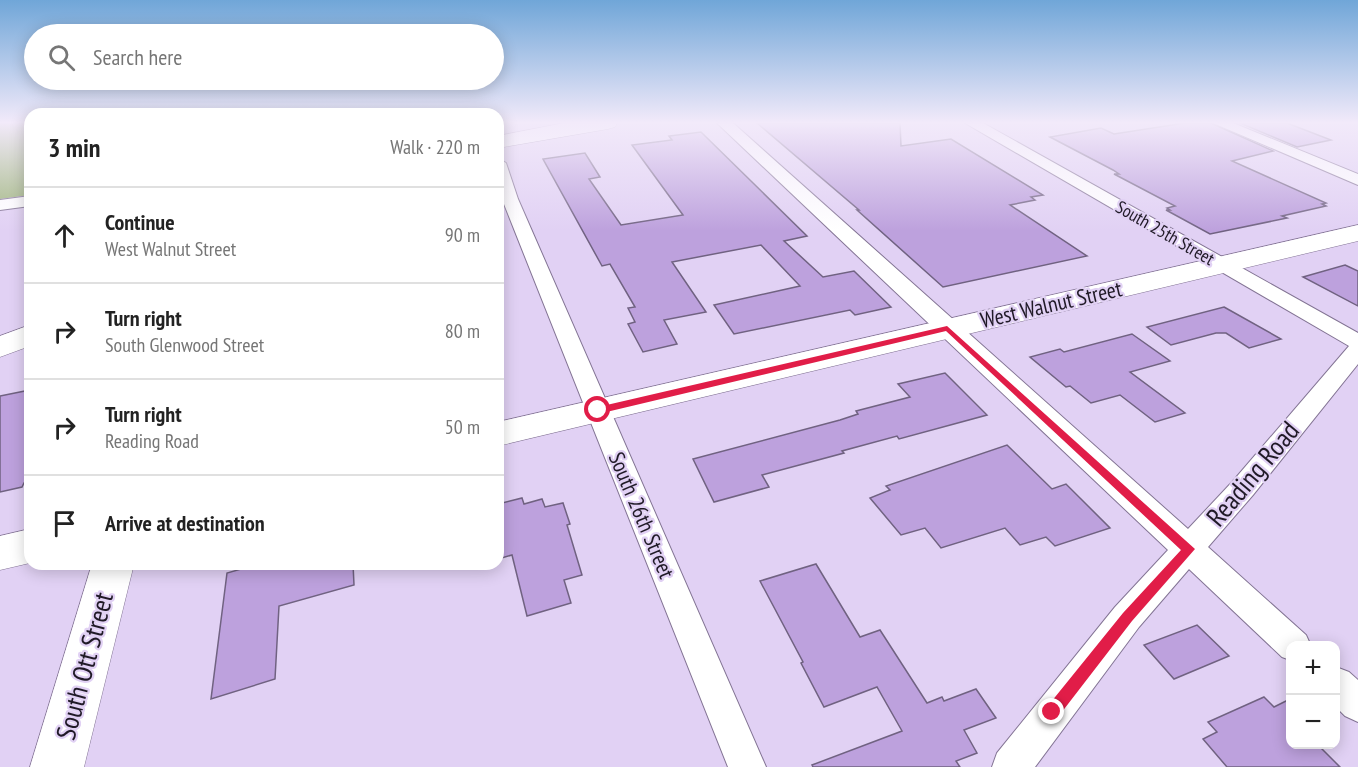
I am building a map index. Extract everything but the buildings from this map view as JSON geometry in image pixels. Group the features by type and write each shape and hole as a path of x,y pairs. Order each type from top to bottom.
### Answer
{"street":[{"path":"763,159 1290,641"},
{"name":"South 25th Street","path":"1035,159 1358,342"},
{"path":"1307,159 1358,180"},
{"name":"South 26th Street","path":"504,181 747,767"},
{"path":"0,205 24,202"},
{"name":"West Walnut Street","path":"504,433 1358,233"},
{"path":"0,348 24,336"},
{"name":"Reading Road","path":"1011,767 1127,617 1243,488 1358,349"},
{"path":"0,553 24,547"},
{"name":"South Ott Street","path":"57,767 111,570"},
{"path":"1340,689 1358,705"}],"green space":[{"path":"0,159 24,159 24,196 0,199"}],"route":[{"path":"598,410 947,328 1189,549 1127,617 1052,712"}]}
